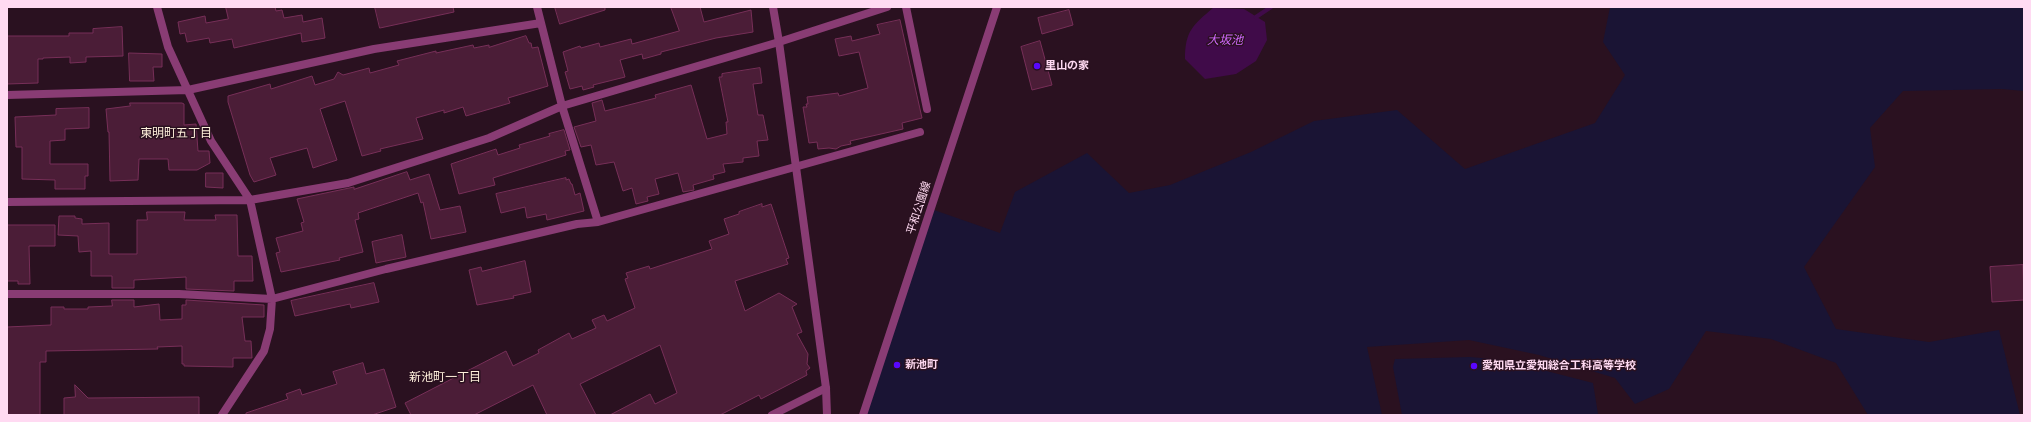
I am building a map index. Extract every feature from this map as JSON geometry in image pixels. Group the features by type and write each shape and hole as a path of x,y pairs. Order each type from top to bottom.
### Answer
{"street":[{"path":"157,7 168,47 211,141 250,200 272,300 270,329 264,351 222,415"},
{"path":"537,7 562,106 598,222"},
{"path":"773,7 780,42 826,388 827,415"},
{"path":"7,202 250,200 348,183 489,138 562,106 780,42 887,7"},
{"path":"906,7 927,109"},
{"name":"平和公園線","path":"863,415 997,7"},
{"path":"7,95 188,90 374,49 541,23"},
{"path":"7,294 179,294 272,300 386,269 577,224 598,222 920,132"},
{"path":"772,415 826,388"}],"shaded area":[{"path":"1610,7 2024,7 2024,91 2002,89 1903,91 1870,128 1875,167 1804,267 1836,329 1929,342 1999,330 2020,415 1868,415 1836,363 1771,339 1706,331 1669,389 1635,404 1615,378 1539,355 1469,340 1367,347 1382,415 864,415 934,210 1000,233 1015,192 1087,153 1129,193 1170,185 1251,152 1314,121 1397,110 1465,169 1595,123 1625,75 1603,42"},
{"name":"愛知県立愛知総合工科高等学校","path":"1470,357 1504,360 1593,383 1598,414 1402,415 1393,367 1395,359"}],"water":[{"name":"大坂池","path":"1213,8 1244,9 1265,22 1267,40 1256,61 1236,74 1205,79 1185,59 1185,49 1189,35 1195,24"}],"building":[{"path":"226,7 275,7 276,11 282,10 284,18 302,15 303,22 322,18 325,38 302,42 301,33 234,48 232,39 210,43 209,38 187,42 185,33 180,34 178,22 205,16 206,23 228,19"},
{"path":"375,7 453,7 454,12 380,28"},
{"path":"555,7 605,7 605,10 560,24"},
{"path":"671,7 700,7 704,22 751,10 753,32 716,38 661,52 661,54 643,59 642,54 620,60 625,77 593,85 594,87 583,90 582,86 570,89 565,72 568,71 563,52 580,46 581,48 599,43 600,47 631,39 632,44 679,31"},
{"path":"1069,10 1073,25 1042,34 1038,18"},
{"path":"900,20 922,118 902,123 903,129 850,141 851,144 841,146 836,149 818,149 817,142 809,143 803,107 807,107 807,97 838,93 839,96 868,88 859,52 839,56 835,39 851,36 852,41 880,34 877,25"},
{"path":"122,27 123,56 86,57 86,62 70,63 70,57 38,59 38,83 7,84 7,36 69,36 69,33 93,33 93,29"},
{"path":"526,36 529,43 531,43 532,48 538,47 548,86 508,98 510,103 466,116 463,107 444,113 444,110 416,118 423,139 380,149 381,151 362,156 345,101 320,109 337,160 313,168 307,148 270,158 276,175 254,182 250,175 228,102 228,96 270,84 271,89 312,76 315,85 334,79 338,72 343,75 369,68 370,73 399,65 397,61 436,51 436,53 473,45 474,48 489,45 489,47"},
{"name":"里山の家","path":"1040,41 1052,85 1032,90 1021,47"},
{"path":"129,53 162,54 162,67 153,67 154,81 130,81"},
{"path":"760,68 762,83 753,84 758,115 763,115 768,140 757,141 759,156 743,158 743,162 723,164 725,172 713,175 714,179 693,185 694,190 683,192 678,173 655,179 659,194 647,197 648,201 636,204 632,188 623,191 614,162 596,165 591,145 581,147 574,127 596,121 592,103 602,100 605,111 656,98 655,95 691,85 707,139 727,134 726,122 728,122 719,77 722,77 722,74"},
{"path":"130,103 184,104 184,125 196,124 198,151 209,151 210,163 197,170 169,170 168,159 139,159 138,180 110,181 109,132 106,109 130,106"},
{"path":"89,108 89,128 65,129 65,140 50,141 50,164 88,164 88,176 85,176 85,189 55,189 55,180 22,179 22,147 16,147 15,117 56,115 56,109"},
{"path":"564,130 570,150 565,151 566,155 493,178 495,185 459,194 451,164 496,149 498,155 520,148 519,145 550,136 549,134"},
{"path":"407,172 410,180 429,174 440,210 460,206 466,232 431,239 423,202 421,203 418,193 358,213 359,219 355,220 363,252 339,258 340,260 281,272 276,253 280,252 276,238 303,231 301,223 304,222 297,199 354,187 354,189"},
{"path":"206,173 223,173 223,188 206,187"},
{"path":"566,178 566,180 569,179 572,184 575,195 580,193 584,211 547,220 546,214 527,218 525,207 501,213 496,194"},
{"path":"762,204 762,207 771,204 789,258 786,259 788,264 735,281 745,311 779,293 797,304 792,307 802,332 797,334 808,354 807,364 810,368 806,371 807,375 761,399 759,395 720,415 610,415 650,394 655,404 677,393 660,345 580,384 596,415 547,415 533,385 474,415 411,415 405,403 506,351 513,366 539,353 538,350 569,333 572,339 596,328 592,320 604,315 607,321 635,308 625,279 628,278 626,273 649,266 650,269 712,249 709,241 729,234 724,219"},
{"path":"147,212 185,212 184,220 216,220 215,215 237,215 238,256 252,256 253,281 234,281 234,291 186,289 186,277 134,280 134,288 112,288 112,276 91,276 91,251 79,252 78,236 58,235 59,216 75,216 75,218 82,219 82,224 109,223 109,254 137,254 137,220 147,220"},
{"path":"7,225 55,225 55,246 29,246 30,284 18,284 18,281 7,281"},
{"path":"402,235 406,257 376,263 372,242"},
{"path":"525,261 531,292 513,296 514,298 477,305 469,270 481,267 482,271"},
{"path":"2023,265 2024,300 1992,302 1990,267"},
{"path":"374,283 379,302 351,308 350,304 295,316 291,301"},
{"path":"112,300 134,300 134,307 159,304 160,320 182,319 182,305 186,305 186,300 264,305 264,317 242,317 245,341 251,341 252,358 233,358 233,367 184,366 184,364 182,364 182,346 157,347 158,349 46,351 46,362 40,362 40,415 7,415 7,327 51,325 51,307 64,307 64,309 88,309 88,307 112,306"},
{"path":"363,363 366,374 384,369 396,407 372,415 246,415 246,413 288,399 286,394 300,389 302,395 337,384 333,372"},
{"path":"75,385 88,398 199,397 199,415 64,415 64,398 75,397"}],"waterway":[{"path":"1256,17 1271,7"}],"place":[{"name":"里山の家","path":"1037,66"},
{"name":"新池町","path":"897,365"},
{"name":"愛知県立愛知総合工科高等学校","path":"1474,366"}],"district":[{"name":"東明町五丁目","path":"176,134"},
{"name":"新池町一丁目","path":"445,378"}]}
